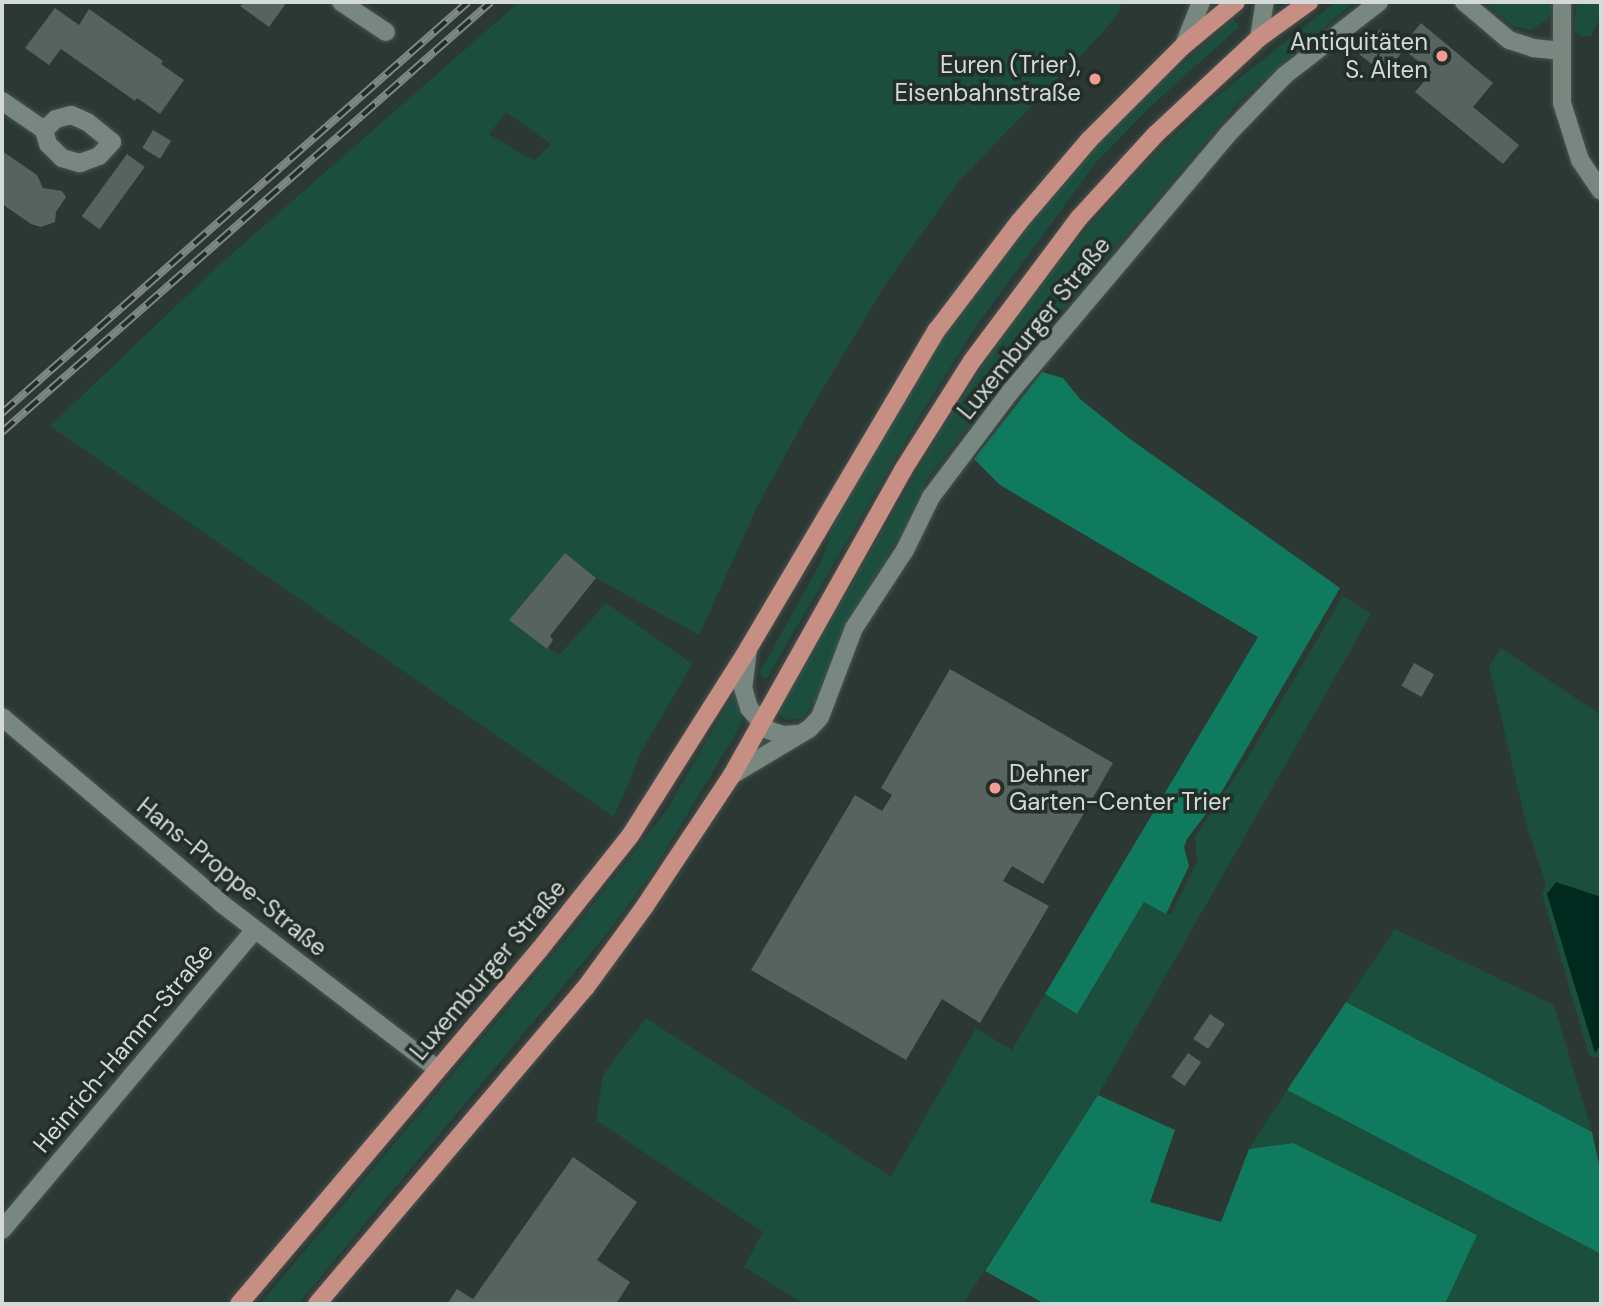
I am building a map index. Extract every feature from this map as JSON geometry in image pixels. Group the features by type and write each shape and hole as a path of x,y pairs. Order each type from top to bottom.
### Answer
{"main road":[{"name":"Luxemburger Straße","path":"239,1304 540,949 630,836 748,649 937,330 1019,222 1089,140 1184,45 1236,2"},
{"name":"Luxemburger Straße","path":"317,1304 586,988 645,906 732,775 902,470 987,341 1079,218 1156,134 1259,38 1310,2"}],"street":[{"path":"341,2 386,32"},
{"path":"1184,45 1201,2"},
{"path":"1259,38 1265,2"},
{"name":"Luxemburger Straße","path":"732,775 808,729 820,717 854,628 905,550 931,497 1011,391 1220,144 1285,75 1379,2"},
{"path":"1464,2 1509,40 1534,48 1560,51"},
{"path":"1562,2 1562,103 1580,160 1601,191"},
{"path":"2,100 44,130"},
{"name":"Luxemburger Straße","path":"748,649 744,696 759,723"},
{"name":"Hans-Proppe-Straße","path":"2,717 255,930 437,1069"},
{"path":"759,723 783,735 797,734"},
{"name":"Heinrich-Hamm-Straße","path":"2,1230 255,930"}],"shaded area":[{"path":"519,2 1121,2 1118,14 1101,34 960,180 887,282 811,408 757,507 699,635 596,578 565,553 509,620 559,655 606,603 692,664 640,754 614,817 50,426 217,267","holes":["506,112 551,144 534,161 489,134"]},
{"path":"1335,2 1354,2 1240,101 1030,349 927,479 903,530 848,621 815,701 802,718 788,720 779,716 779,709 939,433 1004,332 1064,255 1134,174 1207,104"},
{"path":"1484,2 1555,4 1548,19 1531,30 1513,26"},
{"path":"1577,2 1598,2 1601,18 1591,35 1581,37 1574,29"},
{"path":"1233,19 1239,27 1152,105 1097,161 977,325 922,413 767,678 763,679 760,672 823,558 832,529 858,478 928,359 997,262 1090,153 1161,83"},
{"path":"1343,596 1371,614 1098,1095 963,1304 804,1304 744,1267 763,1232 596,1120 603,1075 646,1018 891,1177 976,1028 1012,1050 1045,994 1077,1014 1144,902 1171,915 1197,862 1195,837 1247,759"},
{"path":"1501,648 1601,715 1601,897 1556,882 1596,1052 1601,1044 1601,1055 1595,1058 1589,1055 1542,894 1546,884 1526,823 1489,666"},
{"path":"735,691 742,723 652,873 609,931 298,1304 260,1304 568,936 666,811"},
{"path":"1556,882 1601,897 1601,1044 1595,1053 1547,894"},
{"path":"1395,929 1554,1005 1592,1132 1346,1002"},
{"path":"1287,1090 1601,1254 1601,1304 1445,1304 1476,1234 1293,1143 1249,1149"}],"green space":[{"path":"1042,372 1063,378 1080,399 1130,439 1340,588 1218,798 1187,839 1184,847 1189,866 1166,914 1144,902 1077,1014 1045,994 1258,637 1000,485 974,459"},
{"path":"1346,1002 1592,1132 1601,1174 1601,1254 1287,1090"},
{"path":"1098,1095 1175,1130 1150,1202 1221,1222 1249,1149 1293,1143 1477,1235 1445,1304 1045,1304 985,1271"}],"building":[{"path":"244,2 287,2 269,27 240,6"},
{"path":"55,8 79,25 89,9 163,61 161,64 184,80 160,114 137,98 135,101 61,49 49,65 25,48"},
{"path":"1421,23 1493,83 1473,107 1519,145 1503,164 1415,92 1432,72 1404,50 1384,74 1359,54 1380,29 1401,47"},
{"path":"153,130 171,141 160,159 142,148"},
{"path":"2,151 37,175 43,188 62,191 66,197 56,212 55,222 41,227 31,224 2,204"},
{"path":"127,154 145,167 100,229 82,216"},
{"path":"565,553 596,578 550,636 553,640 547,649 509,620"},
{"path":"1414,663 1434,674 1422,697 1401,686"},
{"path":"950,669 1113,763 1043,884 1012,866 1003,881 1049,906 980,1023 942,999 906,1060 751,970 855,795 882,811 892,795 881,788"},
{"path":"1210,1014 1225,1024 1208,1049 1193,1039"},
{"path":"1188,1053 1201,1062 1184,1086 1171,1077"},
{"path":"573,1157 637,1202 597,1260 630,1282 616,1304 447,1304 457,1289 473,1299"}],"railway":[{"path":"2,413 468,2"},
{"path":"2,432 491,2"}],"place":[{"name":"Antiquitäten S. Alten","path":"1442,56"},
{"name":"Euren (Trier), Eisenbahnstraße","path":"1095,79"},
{"name":"Dehner Garten-Center Trier","path":"995,788"}]}
